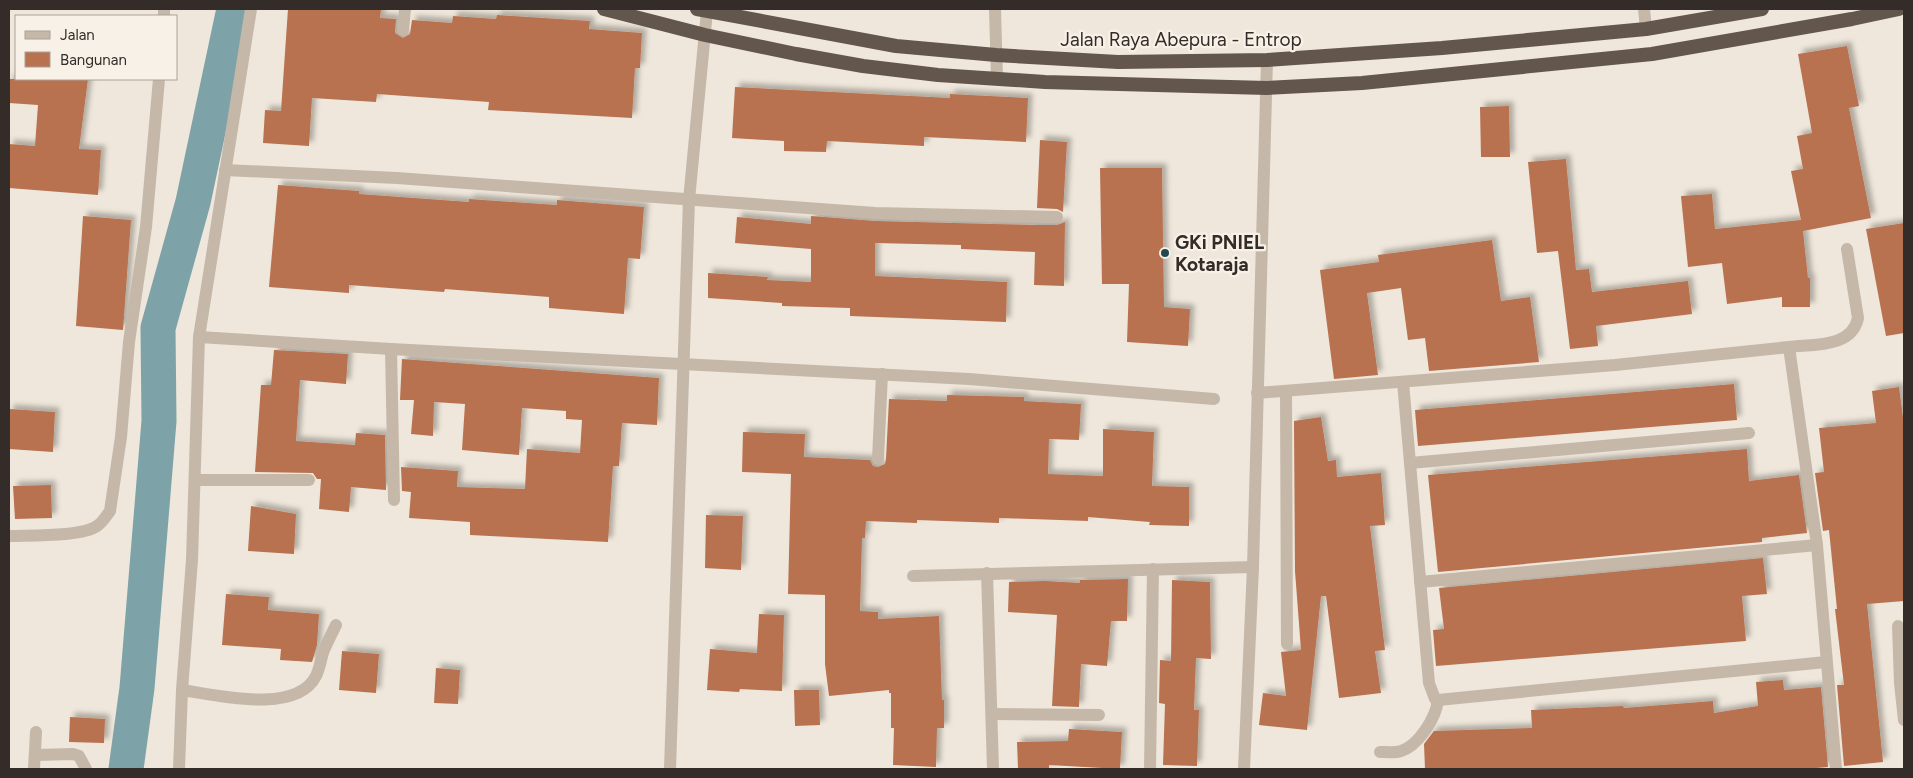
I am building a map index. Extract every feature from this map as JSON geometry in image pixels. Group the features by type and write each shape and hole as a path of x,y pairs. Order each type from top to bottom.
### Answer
{"highway":[{"path":"604,9 705,35 863,66 938,75 1045,82 1267,88 1362,83 1652,54 1900,9"},
{"name":"Jalan Raya Abepura - Entrop","path":"702,10 896,46 996,55 1118,62 1267,60 1442,48 1646,29 1762,9"}],"street":[{"path":"178,769 192,560 199,337 251,9"},
{"path":"403,30 405,9"},
{"path":"995,9 997,78"},
{"path":"1644,9 1646,29"},
{"path":"670,769 689,200 705,35 702,10"},
{"path":"1244,769 1253,567 1267,60"},
{"path":"9,536 84,531 96,527 105,519 110,511 121,437 129,342 146,227 159,80"},
{"path":"225,170 397,178 875,213 1057,217"},
{"path":"1257,393 1615,365 1841,340 1852,333 1858,318 1847,249"},
{"path":"199,337 391,349 969,379 1214,399"},
{"path":"1789,347 1817,545 1836,769"},
{"path":"391,349 394,500"},
{"path":"878,460 882,374"},
{"path":"1403,382 1429,682 1432,695 1438,700 1826,662"},
{"path":"1286,391 1287,644"},
{"path":"1410,462 1749,433"},
{"path":"195,480 309,480"},
{"path":"1420,582 1817,545"},
{"path":"914,576 1253,567"},
{"path":"1150,769 1153,569"},
{"path":"987,573 993,714 993,769"},
{"path":"182,690 241,698 266,699 282,699 306,690 316,676 324,650 336,625"},
{"path":"1898,626 1904,720"},
{"path":"1380,752 1401,751 1418,739 1432,721 1437,710 1438,700"},
{"path":"993,714 1099,715"},
{"path":"34,769 36,732"},
{"path":"36,755 73,754 79,756 86,769"}],"building":[{"path":"288,9 381,9 380,18 396,19 395,33 403,38 410,34 412,20 452,23 453,16 496,19 497,15 590,21 589,29 642,33 640,68 635,68 632,118 488,110 489,102 377,94 376,102 312,98 309,146 263,143 265,110 281,111"},
{"path":"1847,46 1859,106 1849,108 1871,218 1803,231 1808,278 1810,278 1810,307 1782,307 1782,297 1727,304 1722,263 1688,267 1681,196 1712,194 1715,229 1801,220 1791,171 1803,169 1797,136 1812,133 1798,54"},
{"path":"9,79 88,80 79,149 101,150 98,195 9,188 9,144 35,146 38,105 9,103"},
{"path":"735,87 950,98 950,94 1028,98 1026,142 924,137 924,146 827,141 826,152 784,151 784,141 732,138"},
{"path":"1509,106 1510,157 1481,157 1480,107"},
{"path":"1040,140 1067,142 1063,212 1057,209 1037,208"},
{"path":"1566,159 1576,270 1589,269 1592,292 1688,281 1692,314 1596,326 1598,346 1570,349 1558,251 1537,253 1528,162"},
{"path":"1100,168 1162,168 1164,307 1190,309 1188,346 1127,342 1129,284 1102,284"},
{"path":"278,185 359,191 359,194 469,202 469,199 557,205 557,200 644,207 640,259 628,258 624,314 549,308 549,297 445,289 444,292 349,285 349,293 269,287"},
{"path":"83,216 131,220 123,330 76,326"},
{"path":"811,216 875,221 1036,225 1057,225 1065,222 1064,286 1034,285 1035,252 961,249 961,245 875,243 875,276 1007,282 1006,322 850,316 850,308 782,306 782,303 708,298 708,273 768,277 767,280 811,282 811,249 735,243 737,217 811,224"},
{"path":"1904,223 1904,333 1886,336 1866,229"},
{"path":"1492,240 1501,301 1530,297 1539,362 1429,371 1425,338 1408,340 1401,288 1367,293 1378,375 1334,379 1320,270 1379,262 1378,255"},
{"path":"274,350 348,354 346,384 300,380 296,441 355,445 356,433 385,435 386,490 351,487 349,512 319,509 321,479 317,479 313,473 255,472 261,385 271,385"},
{"path":"402,359 659,378 657,425 622,423 619,466 613,466 608,542 470,535 470,522 409,518 411,492 402,491 401,467 458,471 457,487 525,489 527,449 580,453 582,420 566,419 566,411 522,408 519,455 462,450 465,404 434,402 433,436 411,434 414,400 400,400"},
{"path":"1734,384 1737,420 1418,446 1415,410"},
{"path":"1899,387 1904,425 1904,601 1867,604 1883,762 1844,766 1837,685 1844,685 1835,609 1837,609 1829,530 1823,531 1815,473 1824,472 1819,428 1876,423 1872,391"},
{"path":"947,395 1024,397 1024,401 1081,404 1079,440 1049,439 1048,474 1103,476 1103,429 1154,432 1152,486 1189,487 1189,526 1149,525 1150,522 1088,517 1088,521 999,518 999,523 917,520 917,523 866,521 865,538 862,538 860,611 878,612 878,619 939,616 944,728 937,728 936,767 893,765 894,728 891,728 891,693 889,693 889,690 829,696 825,664 825,595 788,594 791,474 742,472 743,432 805,434 804,457 870,460 873,466 878,467 885,464 886,459 889,399 947,401"},
{"path":"9,409 55,412 53,452 9,449"},
{"path":"1321,417 1328,461 1336,460 1337,477 1381,473 1385,525 1370,526 1385,650 1375,651 1381,693 1339,698 1326,596 1321,596 1307,730 1259,725 1263,693 1286,696 1281,652 1301,650 1295,571 1294,421"},
{"path":"1747,449 1749,481 1799,475 1807,533 1762,538 1762,542 1438,572 1428,475"},
{"path":"51,485 52,518 15,519 13,486"},
{"path":"251,506 296,514 294,554 248,551"},
{"path":"706,515 743,516 741,570 705,568"},
{"path":"1763,558 1767,594 1742,596 1746,641 1436,666 1433,630 1444,629 1439,588"},
{"path":"1128,579 1127,621 1111,621 1107,666 1081,664 1079,707 1052,706 1057,615 1008,612 1009,582 1045,581 1080,583 1080,580"},
{"path":"1172,580 1210,582 1211,659 1196,658 1194,710 1199,710 1197,766 1163,765 1165,704 1159,703 1160,660 1171,661"},
{"path":"226,594 269,597 268,610 319,614 317,645 312,662 280,660 281,649 222,645"},
{"path":"759,614 784,615 782,691 740,689 739,692 707,690 710,649 757,653"},
{"path":"342,651 379,654 376,693 339,690"},
{"path":"436,668 460,670 458,704 434,703"},
{"path":"1783,680 1784,690 1821,687 1828,767 1805,769 1425,769 1424,744 1434,731 1532,728 1531,710 1623,706 1624,708 1713,701 1714,713 1758,706 1756,682"},
{"path":"794,690 819,690 820,725 795,726"},
{"path":"70,717 105,719 104,743 69,742"},
{"path":"1069,729 1122,732 1120,769 1049,765 1049,769 1018,769 1017,742 1068,741"}],"waterway":[{"path":"126,769 137,688 159,421 158,328 193,202 234,9"}],"place":[{"name":"GKi PNIEL Kotaraja","path":"1165,253"}]}
